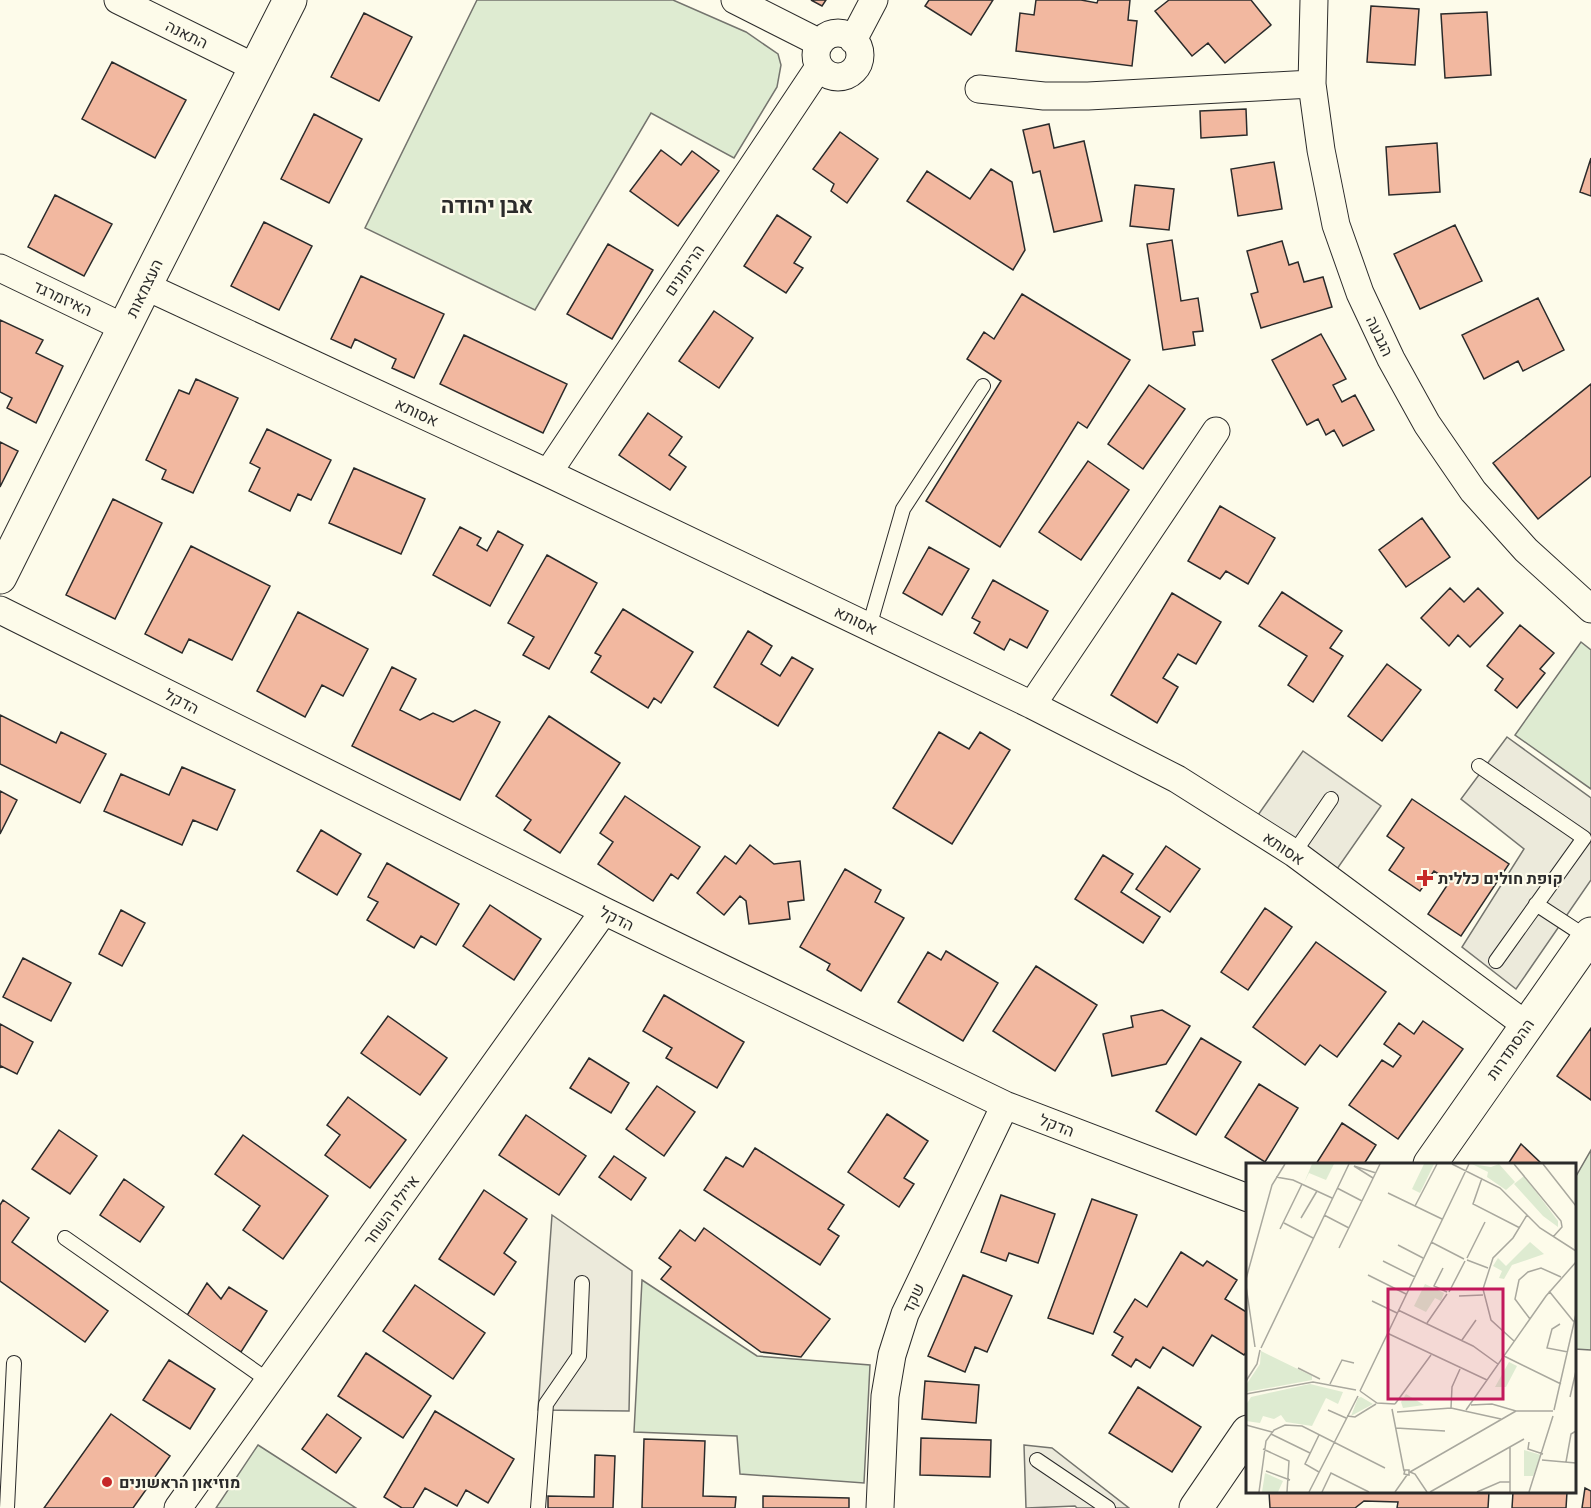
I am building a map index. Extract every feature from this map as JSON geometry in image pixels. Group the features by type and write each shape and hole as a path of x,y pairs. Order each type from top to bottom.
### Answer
{"street":[{"name":"התאנה","path":"118,0 256,68"},
{"name":"העצמאות","path":"0,577 144,286 290,0"},
{"path":"735,0 819,55 830,76 843,77 850,73 859,61 857,46 853,40 839,33 831,34 819,55"},
{"path":"853,40 874,0"},
{"name":"הגבעה","path":"1314,0 1312,84 1321,150 1336,225 1360,293 1391,359 1427,424 1473,491 1526,550 1591,609"},
{"name":"הרימונים","path":"548,473 819,55"},
{"path":"979,89 1044,96 1088,96 1312,84"},
{"name":"האיזמרגד","path":"0,268 125,328"},
{"name":"אסותא","path":"144,286 548,473 1032,705 1177,779 1294,853 1526,1025"},
{"path":"1032,705 1216,431"},
{"name":"הדקל","path":"0,610 604,911 1005,1105 1246,1197"},
{"name":"איילת השחר","path":"178,1508 604,911"},
{"name":"ההסתדרות","path":"1431,1163 1590,936"},
{"name":"שקד","path":"880,1508 885,1396 892,1355 904,1314 1005,1105"},
{"path":"1198,1506 1246,1435"}],"lane":[{"path":"869,627 903,509 983,386"},
{"path":"1479,766 1584,838 1496,961"},
{"path":"1294,853 1331,799"},
{"path":"1536,904 1590,936"},
{"path":"65,1238 269,1381"},
{"path":"538,1508 546,1404 579,1356 582,1283"},
{"path":"8,1508 14,1364"},
{"path":"1037,1460 1108,1508"}],"green space":[{"path":"477,0 673,0 746,32 778,54 781,65 777,87 734,158 651,113 535,310 365,228"},
{"path":"1581,642 1591,650 1591,789 1515,735"},
{"path":"1591,1150 1591,1350 1576,1349 1576,1176"},
{"path":"642,1280 757,1356 870,1365 864,1483 740,1474 737,1436 634,1432"},
{"path":"258,1445 356,1508 216,1508"}],"shaded area":[{"path":"1507,737 1591,798 1591,880 1516,989 1462,947 1524,849 1461,799"},
{"path":"1303,751 1381,806 1337,869 1258,815"},
{"path":"552,1215 632,1271 629,1411 538,1410"},
{"path":"1024,1445 1052,1448 1129,1508 1077,1508 1075,1506 1026,1508"}],"building":[{"path":"811,0 826,0 822,6"},
{"path":"929,0 993,0 971,35 925,6"},
{"path":"1036,0 1081,0 1097,3 1098,0 1130,0 1128,20 1137,21 1132,66 1016,51 1020,13 1034,15"},
{"path":"1169,0 1251,0 1271,25 1225,63 1208,43 1192,56 1155,11"},
{"path":"1371,6 1419,9 1415,65 1367,62"},
{"path":"1487,12 1491,75 1445,78 1441,14"},
{"path":"364,13 412,37 379,101 331,77"},
{"path":"112,62 186,100 155,158 82,119"},
{"path":"1246,109 1247,135 1201,138 1200,111"},
{"path":"314,114 362,139 329,203 281,179"},
{"path":"1049,124 1054,148 1084,141 1102,221 1054,232 1040,171 1033,173 1023,130"},
{"path":"840,132 878,159 847,203 831,191 834,184 813,169"},
{"path":"1437,143 1440,192 1389,195 1386,147"},
{"path":"661,150 681,165 692,151 719,171 678,226 630,191"},
{"path":"1591,158 1591,196 1580,192"},
{"path":"1274,162 1282,209 1238,216 1231,169"},
{"path":"991,169 1012,182 1025,250 1013,270 907,201 927,171 970,199"},
{"path":"1135,185 1174,189 1169,230 1130,226"},
{"path":"55,195 112,224 84,276 28,247"},
{"path":"777,215 811,237 794,263 803,268 786,293 744,266"},
{"path":"264,222 312,246 279,310 231,286"},
{"path":"1455,225 1482,281 1420,309 1394,254"},
{"path":"1172,240 1181,301 1198,298 1203,331 1193,332 1195,345 1163,350 1147,244"},
{"path":"1282,241 1289,265 1298,262 1304,282 1323,277 1332,307 1261,328 1251,294 1258,292 1247,251"},
{"path":"608,244 653,270 612,339 567,314"},
{"path":"361,276 444,314 414,378 392,368 396,359 355,339 351,348 331,339"},
{"path":"1022,294 1130,360 1087,428 1078,422 1000,547 926,501 1001,381 967,359 984,332 994,339"},
{"path":"1538,298 1564,350 1523,371 1518,361 1484,379 1462,335"},
{"path":"714,311 753,338 719,388 679,361"},
{"path":"0,320 43,340 36,353 63,366 36,423 7,408 12,398 0,392"},
{"path":"1321,334 1346,379 1333,385 1342,402 1355,395 1374,430 1343,446 1334,430 1326,435 1318,419 1307,425 1272,360"},
{"path":"464,335 567,384 543,433 440,384"},
{"path":"196,379 238,398 193,493 162,479 166,470 146,460 179,390 189,394"},
{"path":"1591,384 1591,476 1538,519 1493,463"},
{"path":"1149,385 1185,409 1143,469 1108,444"},
{"path":"648,413 682,437 669,455 686,467 670,490 619,455"},
{"path":"267,429 331,460 311,500 298,494 290,511 249,491 260,468 250,463"},
{"path":"0,442 18,451 0,487"},
{"path":"1088,461 1129,490 1081,560 1039,532"},
{"path":"354,468 425,499 401,554 329,523"},
{"path":"113,499 162,523 115,619 66,595"},
{"path":"1220,506 1275,538 1248,584 1226,571 1220,579 1188,561"},
{"path":"1422,518 1450,557 1406,587 1379,550"},
{"path":"460,527 481,538 477,545 487,551 498,531 523,545 490,606 433,575"},
{"path":"191,546 270,586 232,660 189,639 182,653 145,634"},
{"path":"929,547 969,569 942,615 903,593"},
{"path":"547,555 597,583 549,669 523,655 534,637 508,623"},
{"path":"993,580 1048,611 1027,648 1010,639 1004,650 974,633 980,622 972,618"},
{"path":"1450,588 1464,602 1478,588 1503,613 1470,647 1458,635 1449,646 1421,618"},
{"path":"1282,592 1342,631 1330,648 1343,656 1313,702 1288,685 1307,656 1259,626"},
{"path":"1172,593 1221,622 1196,664 1178,654 1163,678 1178,687 1157,723 1111,695"},
{"path":"623,609 693,652 661,703 654,698 648,708 591,672 601,656 595,653"},
{"path":"298,612 368,649 343,696 322,685 305,717 257,691"},
{"path":"1520,625 1554,653 1540,669 1545,673 1517,708 1495,690 1503,679 1487,666"},
{"path":"748,631 772,646 761,664 780,676 792,657 813,669 778,726 714,687"},
{"path":"1387,664 1421,690 1382,741 1348,716"},
{"path":"392,667 416,679 400,710 420,720 433,713 453,722 475,710 500,722 460,800 352,746"},
{"path":"0,715 56,743 61,732 106,754 80,803 0,764"},
{"path":"549,716 620,763 560,853 524,830 531,820 496,796"},
{"path":"939,732 969,749 980,732 1010,750 952,844 893,808"},
{"path":"182,767 235,790 217,830 193,820 182,845 104,811 121,774 169,795"},
{"path":"0,791 17,800 0,834"},
{"path":"625,796 700,847 678,879 671,874 653,901 598,864 613,842 600,833"},
{"path":"1412,799 1509,864 1461,936 1428,914 1450,881 1434,871 1420,891 1389,870 1404,848 1387,836"},
{"path":"321,830 361,854 337,895 297,871"},
{"path":"750,845 774,864 800,861 804,900 788,902 790,919 749,924 746,901 740,896 724,915 697,893 725,856 736,864"},
{"path":"1166,846 1200,869 1170,912 1136,889"},
{"path":"1103,855 1133,874 1121,892 1160,917 1143,943 1075,899"},
{"path":"387,863 459,904 436,945 421,936 414,948 367,920 378,902 368,897"},
{"path":"845,869 881,890 875,902 904,918 861,991 827,970 830,964 800,947"},
{"path":"490,905 541,939 514,980 463,946"},
{"path":"1265,908 1292,927 1248,990 1221,972"},
{"path":"121,910 145,923 122,966 99,954"},
{"path":"1316,942 1386,992 1337,1057 1320,1045 1305,1065 1253,1027"},
{"path":"946,951 998,983 963,1041 898,1002 928,952 941,960"},
{"path":"23,958 71,983 51,1021 3,997"},
{"path":"1036,966 1097,1005 1055,1071 993,1031"},
{"path":"664,995 744,1042 717,1088 666,1058 672,1048 643,1031"},
{"path":"1162,1010 1190,1026 1166,1064 1112,1076 1103,1034 1133,1027 1131,1016"},
{"path":"388,1016 447,1058 420,1095 361,1053"},
{"path":"1423,1021 1463,1049 1398,1139 1349,1105 1382,1060 1393,1067 1401,1056 1384,1044 1399,1023 1414,1034"},
{"path":"0,1024 33,1042 17,1074 1,1066 0,1068"},
{"path":"1591,1028 1591,1100 1557,1076"},
{"path":"1201,1038 1241,1062 1196,1135 1156,1111"},
{"path":"589,1058 629,1083 611,1113 570,1088"},
{"path":"1259,1084 1298,1108 1265,1162 1225,1137"},
{"path":"657,1086 695,1112 664,1156 626,1129"},
{"path":"348,1097 406,1140 370,1188 325,1155 340,1135 327,1125"},
{"path":"887,1114 928,1141 904,1178 914,1184 899,1207 848,1172"},
{"path":"526,1115 586,1156 559,1195 499,1155"},
{"path":"1342,1123 1376,1145 1365,1163 1317,1163"},
{"path":"59,1130 97,1156 70,1194 32,1169"},
{"path":"243,1135 328,1196 283,1259 243,1230 260,1206 215,1174"},
{"path":"1521,1144 1541,1163 1509,1163"},
{"path":"755,1148 844,1205 828,1229 839,1236 820,1265 704,1190 726,1157 743,1167"},
{"path":"614,1156 646,1178 631,1200 599,1177"},
{"path":"124,1179 164,1207 140,1242 100,1215"},
{"path":"484,1190 527,1219 504,1253 516,1262 494,1295 439,1259"},
{"path":"1001,1195 1055,1214 1038,1263 1009,1253 1006,1261 981,1252"},
{"path":"1092,1199 1137,1215 1093,1334 1048,1318"},
{"path":"3,1200 29,1218 12,1242 108,1311 85,1342 0,1281 0,1205"},
{"path":"704,1228 830,1319 801,1357 761,1352 661,1279 671,1267 659,1258 680,1230 695,1241"},
{"path":"1181,1252 1203,1266 1207,1261 1237,1280 1225,1299 1246,1312 1246,1352 1244,1355 1212,1335 1193,1366 1163,1347 1150,1368 1136,1359 1131,1367 1112,1355 1123,1337 1114,1332 1135,1299 1147,1307"},
{"path":"963,1275 1012,1296 987,1352 975,1347 965,1372 928,1356"},
{"path":"207,1283 221,1299 229,1287 267,1311 241,1352 186,1317"},
{"path":"415,1285 485,1333 453,1379 383,1331"},
{"path":"366,1353 431,1396 403,1438 338,1396"},
{"path":"169,1360 215,1389 190,1429 143,1400"},
{"path":"925,1381 979,1385 976,1423 922,1419"},
{"path":"1138,1387 1201,1427 1172,1472 1109,1433"},
{"path":"435,1411 514,1459 488,1503 466,1490 457,1506 425,1488 413,1508 402,1508 384,1497"},
{"name":"מוזיאון הראשונים","path":"111,1414 170,1456 133,1508 44,1508"},
{"path":"327,1414 361,1438 336,1473 302,1449"},
{"path":"921,1438 991,1440 990,1477 920,1475"},
{"path":"644,1439 705,1441 703,1496 736,1497 735,1508 642,1508"},
{"path":"595,1455 615,1456 613,1508 548,1508 548,1496 594,1497"},
{"path":"1585,1488 1591,1491 1591,1508 1582,1508"},
{"path":"1269,1493 1489,1493 1488,1508 1397,1508 1398,1502 1364,1501 1355,1508 1270,1508"},
{"path":"1513,1493 1567,1493 1566,1508 1512,1508"},
{"path":"763,1496 849,1498 849,1508 763,1508"}],"place":[{"name":"קופת חולים כללית","path":"1425,878"},
{"name":"מוזיאון הראשונים","path":"107,1482"}],"district":[{"name":"אבן יהודה","path":"487,205"}]}
